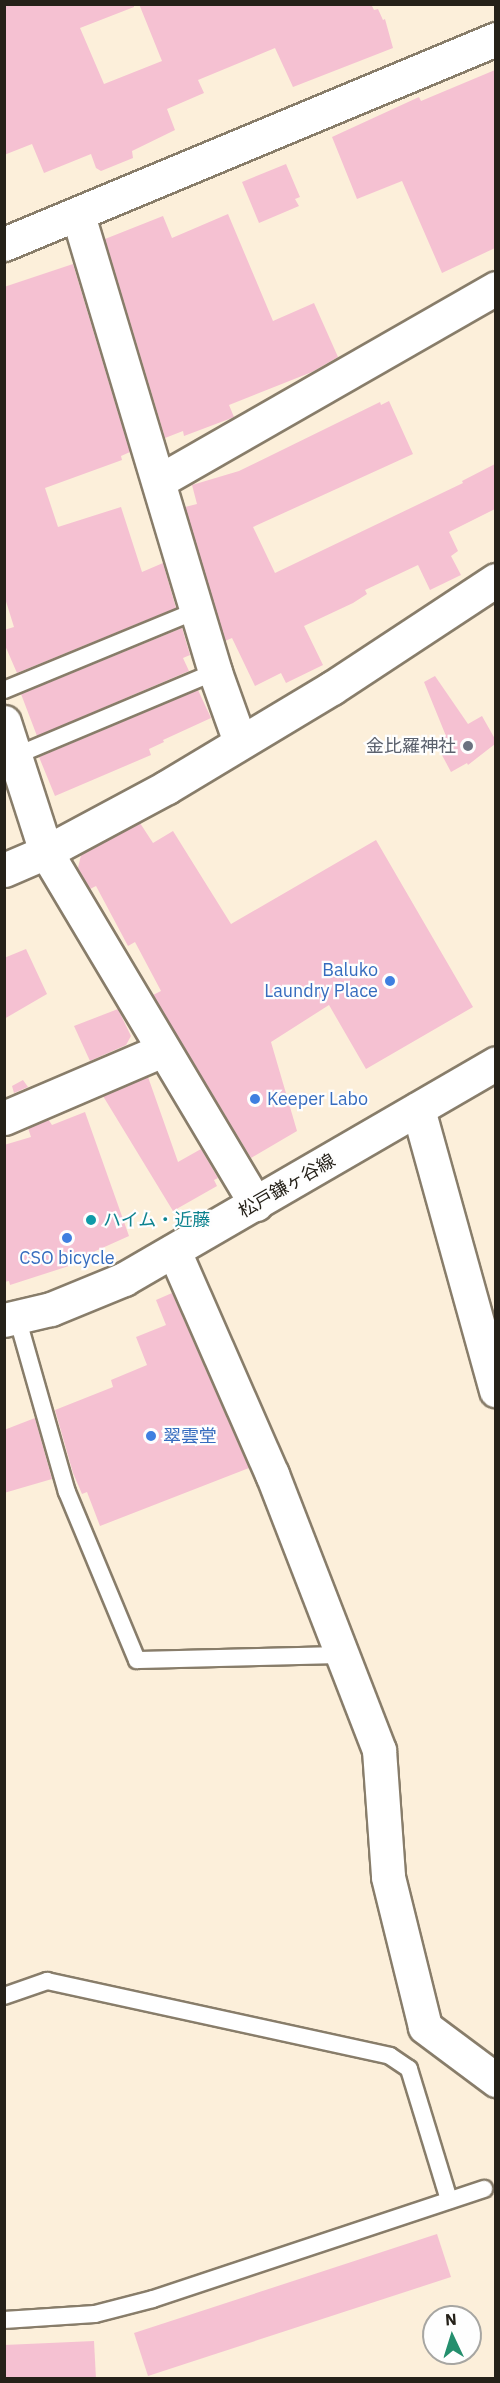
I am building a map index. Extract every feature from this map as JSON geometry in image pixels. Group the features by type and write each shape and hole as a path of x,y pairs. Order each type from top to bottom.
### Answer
{"street":[{"path":"4,244 495,39"},
{"path":"78,215 215,672 240,742"},
{"path":"159,481 495,288"},
{"path":"4,870 46,852 167,787 332,688 495,580"},
{"path":"4,722 46,852 256,1204"},
{"path":"4,1118 163,1050"},
{"name":"松戸鎌ヶ谷線","path":"11,1318 51,1309 124,1279 495,1063"},
{"path":"418,1109 495,1390"},
{"path":"174,1251 272,1474 379,1750 388,1877 425,2027 495,2080"}],"lane":[{"path":"4,690 198,610"},
{"path":"15,756 215,672"},
{"path":"11,1318 67,1492 137,1660 341,1655"},
{"path":"4,1996 47,1982 390,2056 408,2068 449,2200"},
{"path":"4,2320 95,2314 153,2299 484,2189"}],"building":[{"path":"4,4 134,4 134,7 80,28 104,84 162,61 139,4 371,4 374,10 378,9 383,20 385,19 393,48 293,87 275,48 198,80 204,93 167,109 175,130 132,151 133,158 101,171 96,168 91,154 44,173 32,144 4,155"},
{"path":"495,70 495,248 442,273 402,181 357,199 332,137 419,97 421,101"},
{"path":"286,164 300,197 295,199 299,206 259,223 242,182"},
{"path":"228,214 273,321 314,303 338,357 312,372 229,405 234,417 184,436 183,431 165,438 105,239 163,216 172,238"},
{"path":"73,264 130,452 121,456 122,460 45,488 58,527 121,507 142,572 163,563 176,608 17,673 4,643 4,630 14,627 4,595 4,287"},
{"path":"389,401 413,454 253,527 275,573 463,483 462,481 495,464 495,509 449,532 458,551 451,556 461,575 430,590 418,565 365,590 367,594 353,603 304,626 323,665 286,683 281,673 255,686 232,638 225,641 185,507 197,504 192,485 239,471 380,402 381,405"},
{"path":"182,628 190,655 183,658 189,671 37,736 21,694"},
{"path":"435,676 468,724 482,716 495,739 495,744 468,765 467,763 451,772 435,742 446,736 424,682"},
{"path":"198,690 211,718 163,740 164,742 149,749 151,755 55,796 39,757"},
{"path":"140,823 153,843 173,831 231,924 376,840 473,1007 366,1069 329,1005 271,1042 297,1131 251,1158 153,995 161,991 135,942 128,946 96,886 90,889 78,868 81,855"},
{"path":"26,949 47,994 4,1019 4,958"},
{"path":"118,1009 131,1036 126,1045 90,1061 74,1026"},
{"path":"148,1077 178,1162 201,1149 218,1178 214,1180 217,1186 173,1211 103,1096"},
{"path":"23,1080 28,1087 14,1093 12,1086"},
{"path":"85,1112 129,1236 71,1262 72,1265 10,1285 9,1281 4,1282 4,1145 31,1137 28,1128 48,1119 52,1125"},
{"path":"172,1293 249,1468 100,1526 87,1492 82,1494 73,1473 55,1410 113,1387 111,1380 147,1365 136,1337 166,1325 156,1300"},
{"path":"35,1418 52,1479 4,1493 4,1430"},
{"path":"437,2234 451,2277 148,2376 134,2333"},
{"path":"94,2341 96,2379 4,2379 4,2345"}],"place":[{"name":"金比羅神社","path":"468,746"},
{"name":"Baluko Laundry Place","path":"390,981"},
{"name":"Keeper Labo","path":"255,1099"},
{"name":"ハイム・近藤","path":"91,1220"},
{"name":"CSO bicycle","path":"67,1238"},
{"name":"翠雲堂","path":"151,1436"}]}
